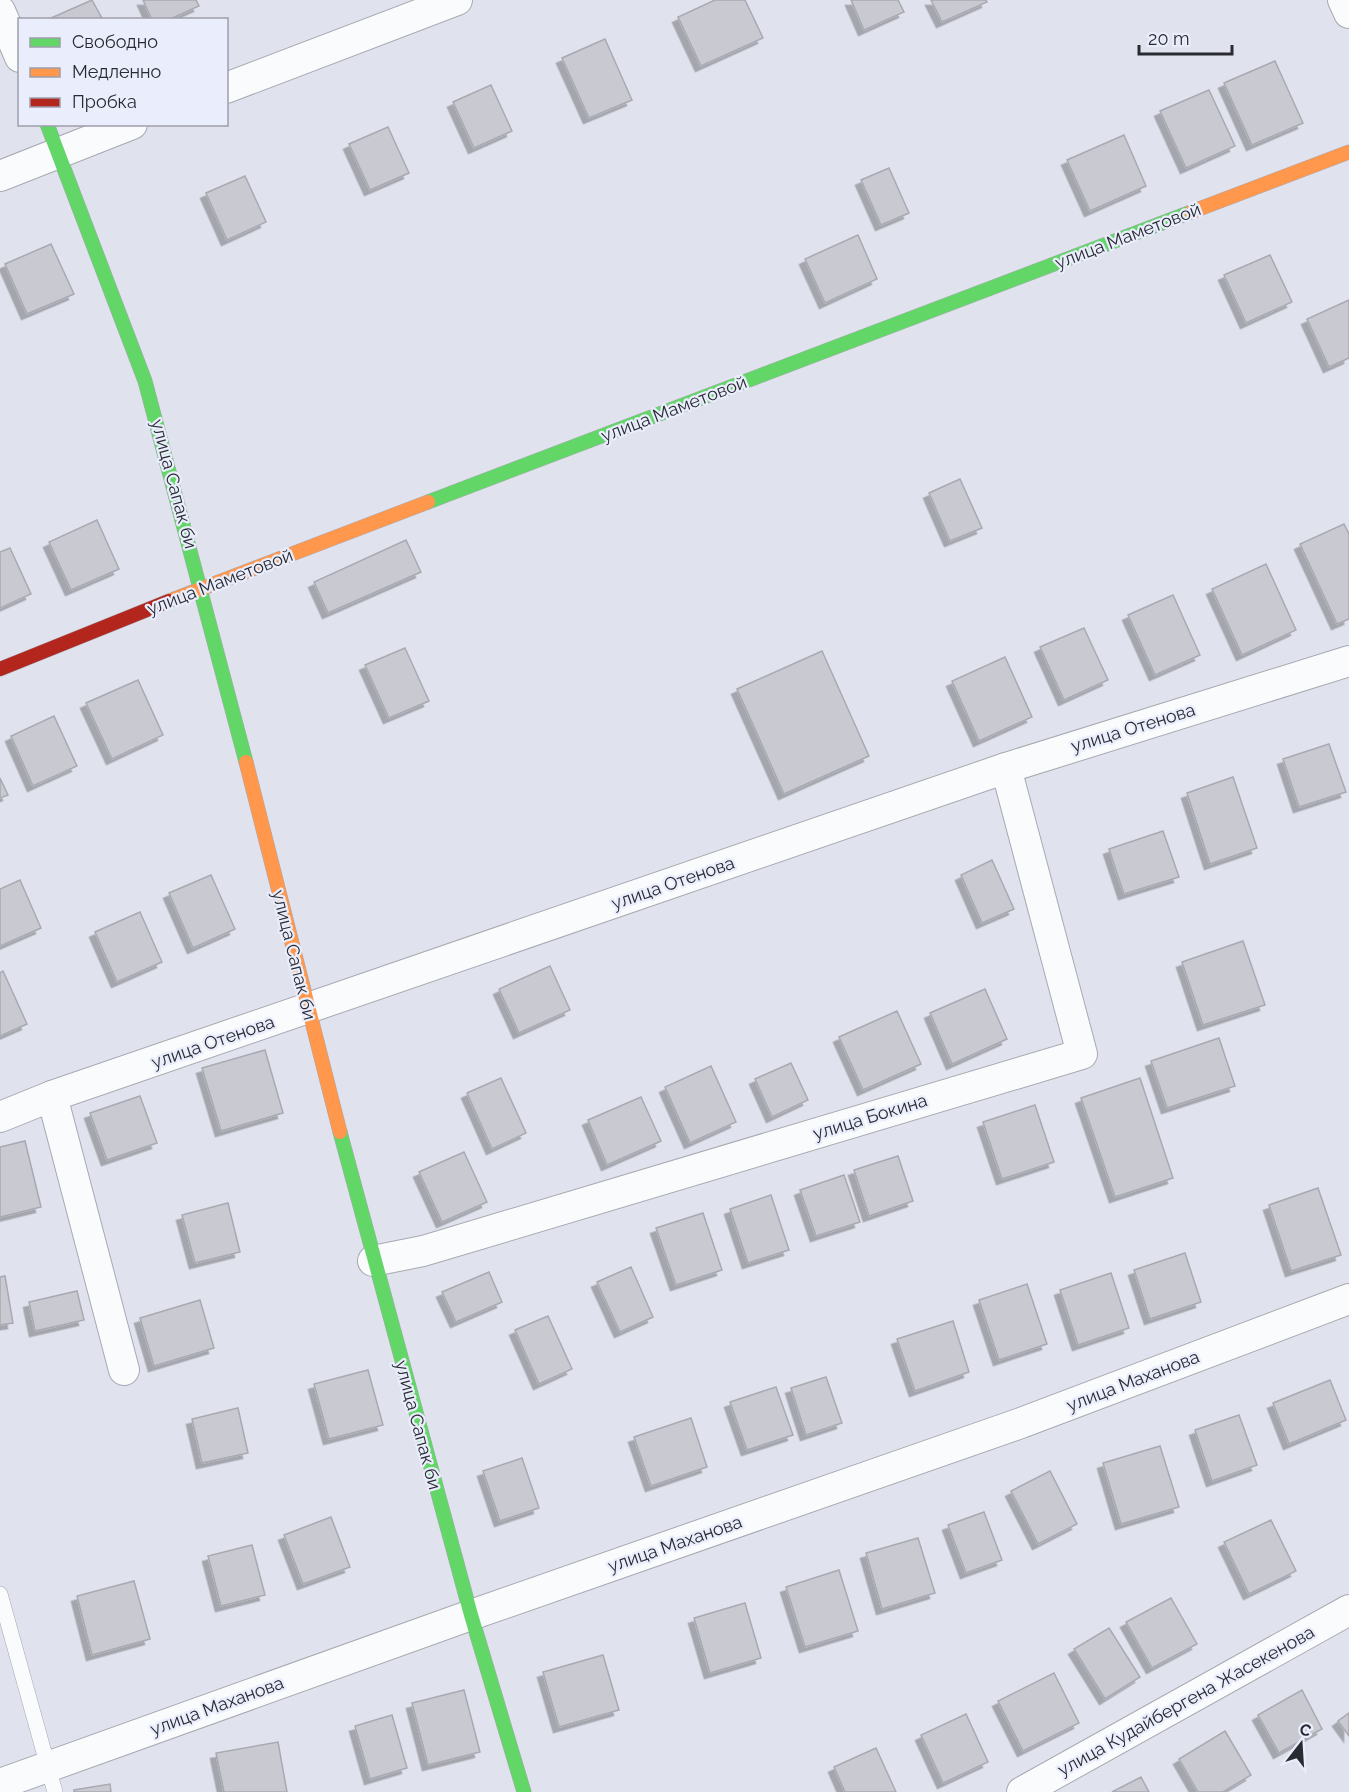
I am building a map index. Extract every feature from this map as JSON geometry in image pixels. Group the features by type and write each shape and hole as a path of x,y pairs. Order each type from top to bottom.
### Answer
{"street":[{"path":"228,87 457,0"},
{"path":"1343,0 1349,13"},
{"path":"0,11 18,52"},
{"name":"улица Сапак би","path":"49,126 145,381 202,588 373,1261 471,1615 524,1792"},
{"path":"0,176 127,126"},
{"name":"улица Маметовой","path":"0,669 202,588 1349,152"},
{"name":"улица Отенова","path":"0,1117 52,1096 308,1010 1006,768 1349,661"},
{"name":"улица Бокина","path":"373,1261 423,1251 1082,1054 1006,768"},
{"path":"52,1096 124,1370"},
{"name":"улица Маханова","path":"0,1784 52,1779 471,1615 1021,1423 1349,1299"},
{"name":"улица Кудайбергена Жасекенова","path":"1022,1792 1349,1610"}],"lane":[{"path":"0,1594 52,1779"}],"building":[{"path":"92,0 102,18 51,18"},
{"path":"143,0 196,0 199,6 172,18 151,18"},
{"path":"715,0 745,0 763,38 701,66 678,17"},
{"path":"851,0 898,0 904,12 864,30"},
{"path":"931,0 986,0 987,2 942,22"},
{"path":"605,39 632,100 589,118 562,58"},
{"path":"1275,61 1303,123 1252,145 1224,83"},
{"path":"491,85 512,131 474,148 453,102"},
{"path":"1209,90 1235,146 1186,168 1160,111"},
{"path":"388,127 409,173 370,190 349,144"},
{"path":"1124,135 1146,186 1090,211 1067,160"},
{"path":"889,168 909,213 881,225 861,180"},
{"path":"245,176 266,222 227,240 206,193"},
{"path":"858,235 877,279 825,303 805,259"},
{"path":"51,244 74,294 27,314 5,264"},
{"path":"1270,255 1292,302 1246,323 1224,275"},
{"path":"1349,300 1349,358 1329,367 1307,319"},
{"path":"960,479 982,528 950,541 929,493"},
{"path":"97,520 119,569 71,590 49,542"},
{"path":"1344,524 1349,534 1349,619 1337,624 1300,544"},
{"path":"406,540 421,572 328,613 314,582"},
{"path":"10,548 31,594 0,608 0,552"},
{"path":"1266,564 1296,630 1242,655 1212,589"},
{"path":"1173,595 1200,655 1155,675 1128,615"},
{"path":"1084,628 1108,680 1064,700 1040,647"},
{"path":"405,648 429,701 389,718 365,665"},
{"path":"822,651 869,756 784,794 737,689"},
{"path":"1005,657 1032,717 979,741 952,681"},
{"path":"138,680 163,735 112,759 86,703"},
{"path":"54,716 77,766 33,786 11,736"},
{"path":"1329,744 1346,792 1299,807 1283,759"},
{"path":"1233,777 1257,848 1210,864 1187,793"},
{"path":"0,778 8,795 0,798"},
{"path":"1163,831 1179,877 1124,894 1109,849"},
{"path":"992,860 1014,909 982,923 961,875"},
{"path":"211,875 235,929 193,948 169,893"},
{"path":"20,880 41,928 0,946 0,889"},
{"path":"140,912 162,962 117,982 95,932"},
{"path":"1243,941 1265,1005 1203,1025 1182,962"},
{"path":"550,966 570,1010 519,1033 499,989"},
{"path":"3,971 27,1024 0,1036 0,973"},
{"path":"985,989 1007,1039 952,1064 930,1013"},
{"path":"897,1011 921,1064 863,1090 839,1037"},
{"path":"1219,1038 1235,1086 1167,1108 1151,1061"},
{"path":"265,1050 283,1113 221,1131 202,1068"},
{"path":"791,1063 808,1100 772,1117 755,1079"},
{"path":"711,1066 736,1122 690,1143 665,1087"},
{"path":"501,1078 526,1133 492,1149 467,1093"},
{"path":"1140,1078 1173,1178 1115,1197 1081,1098"},
{"path":"140,1096 157,1143 107,1160 90,1113"},
{"path":"641,1097 661,1141 607,1165 588,1120"},
{"path":"1035,1105 1054,1162 1002,1179 983,1122"},
{"path":"25,1141 41,1207 0,1217 0,1147"},
{"path":"464,1152 487,1202 442,1222 419,1172"},
{"path":"898,1156 913,1201 869,1216 854,1170"},
{"path":"844,1175 860,1222 816,1236 800,1190"},
{"path":"1318,1188 1341,1255 1291,1271 1269,1205"},
{"path":"771,1195 789,1250 748,1263 730,1209"},
{"path":"228,1203 240,1252 195,1263 182,1215"},
{"path":"703,1213 722,1270 676,1285 656,1228"},
{"path":"1185,1253 1201,1302 1150,1319 1134,1270"},
{"path":"631,1267 653,1317 620,1332 597,1282"},
{"path":"489,1272 502,1302 456,1322 442,1292"},
{"path":"1111,1273 1129,1328 1078,1345 1060,1290"},
{"path":"5,1276 13,1323 0,1325 0,1277"},
{"path":"1027,1284 1047,1344 999,1360 979,1300"},
{"path":"77,1291 84,1320 35,1331 29,1302"},
{"path":"200,1300 214,1348 154,1366 140,1318"},
{"path":"548,1316 572,1369 539,1384 515,1330"},
{"path":"953,1321 969,1372 915,1391 897,1339"},
{"path":"368,1370 383,1425 329,1439 314,1384"},
{"path":"826,1377 842,1423 806,1435 791,1388"},
{"path":"1330,1380 1346,1420 1289,1444 1273,1403"},
{"path":"776,1387 793,1435 747,1450 730,1402"},
{"path":"238,1408 248,1453 202,1463 192,1419"},
{"path":"1239,1415 1257,1465 1212,1481 1195,1430"},
{"path":"691,1418 707,1467 651,1486 634,1437"},
{"path":"1160,1446 1179,1507 1121,1524 1103,1463"},
{"path":"522,1458 539,1508 500,1521 483,1471"},
{"path":"1050,1471 1077,1524 1038,1544 1011,1491"},
{"path":"984,1512 1002,1560 966,1573 948,1525"},
{"path":"331,1517 350,1567 303,1584 284,1535"},
{"path":"1271,1520 1296,1571 1249,1594 1224,1542"},
{"path":"918,1538 935,1593 882,1609 866,1553"},
{"path":"252,1545 265,1595 221,1606 208,1556"},
{"path":"839,1570 858,1631 805,1647 786,1587"},
{"path":"134,1581 150,1639 92,1655 77,1596"},
{"path":"1171,1598 1197,1644 1152,1668 1126,1622"},
{"path":"745,1603 761,1658 710,1673 694,1618"},
{"path":"1109,1628 1140,1677 1105,1699 1074,1649"},
{"path":"603,1655 619,1710 559,1727 543,1672"},
{"path":"1054,1673 1079,1723 1023,1751 998,1701"},
{"path":"464,1690 480,1752 428,1765 412,1703"},
{"path":"1302,1690 1322,1729 1279,1753 1258,1715"},
{"path":"1349,1713 1349,1736 1338,1721"},
{"path":"966,1714 988,1762 943,1783 921,1735"},
{"path":"392,1715 407,1768 370,1779 355,1726"},
{"path":"1225,1731 1251,1775 1223,1792 1198,1792 1179,1759"},
{"path":"278,1742 287,1792 224,1792 216,1753"},
{"path":"876,1748 896,1792 845,1792 834,1767"},
{"path":"1141,1777 1149,1792 1112,1792"},
{"path":"110,1784 111,1792 74,1792 74,1790"}],"traffic: fast":[{"path":"48,126 145,381 246,762"},
{"path":"428,502 1191,212"},
{"path":"340,1132 471,1615 524,1792"}],"traffic: slow":[{"path":"1191,212 1349,152"},
{"path":"169,601 428,502"},
{"path":"246,762 340,1132"}],"traffic: jam":[{"path":"0,669 169,601"}]}
